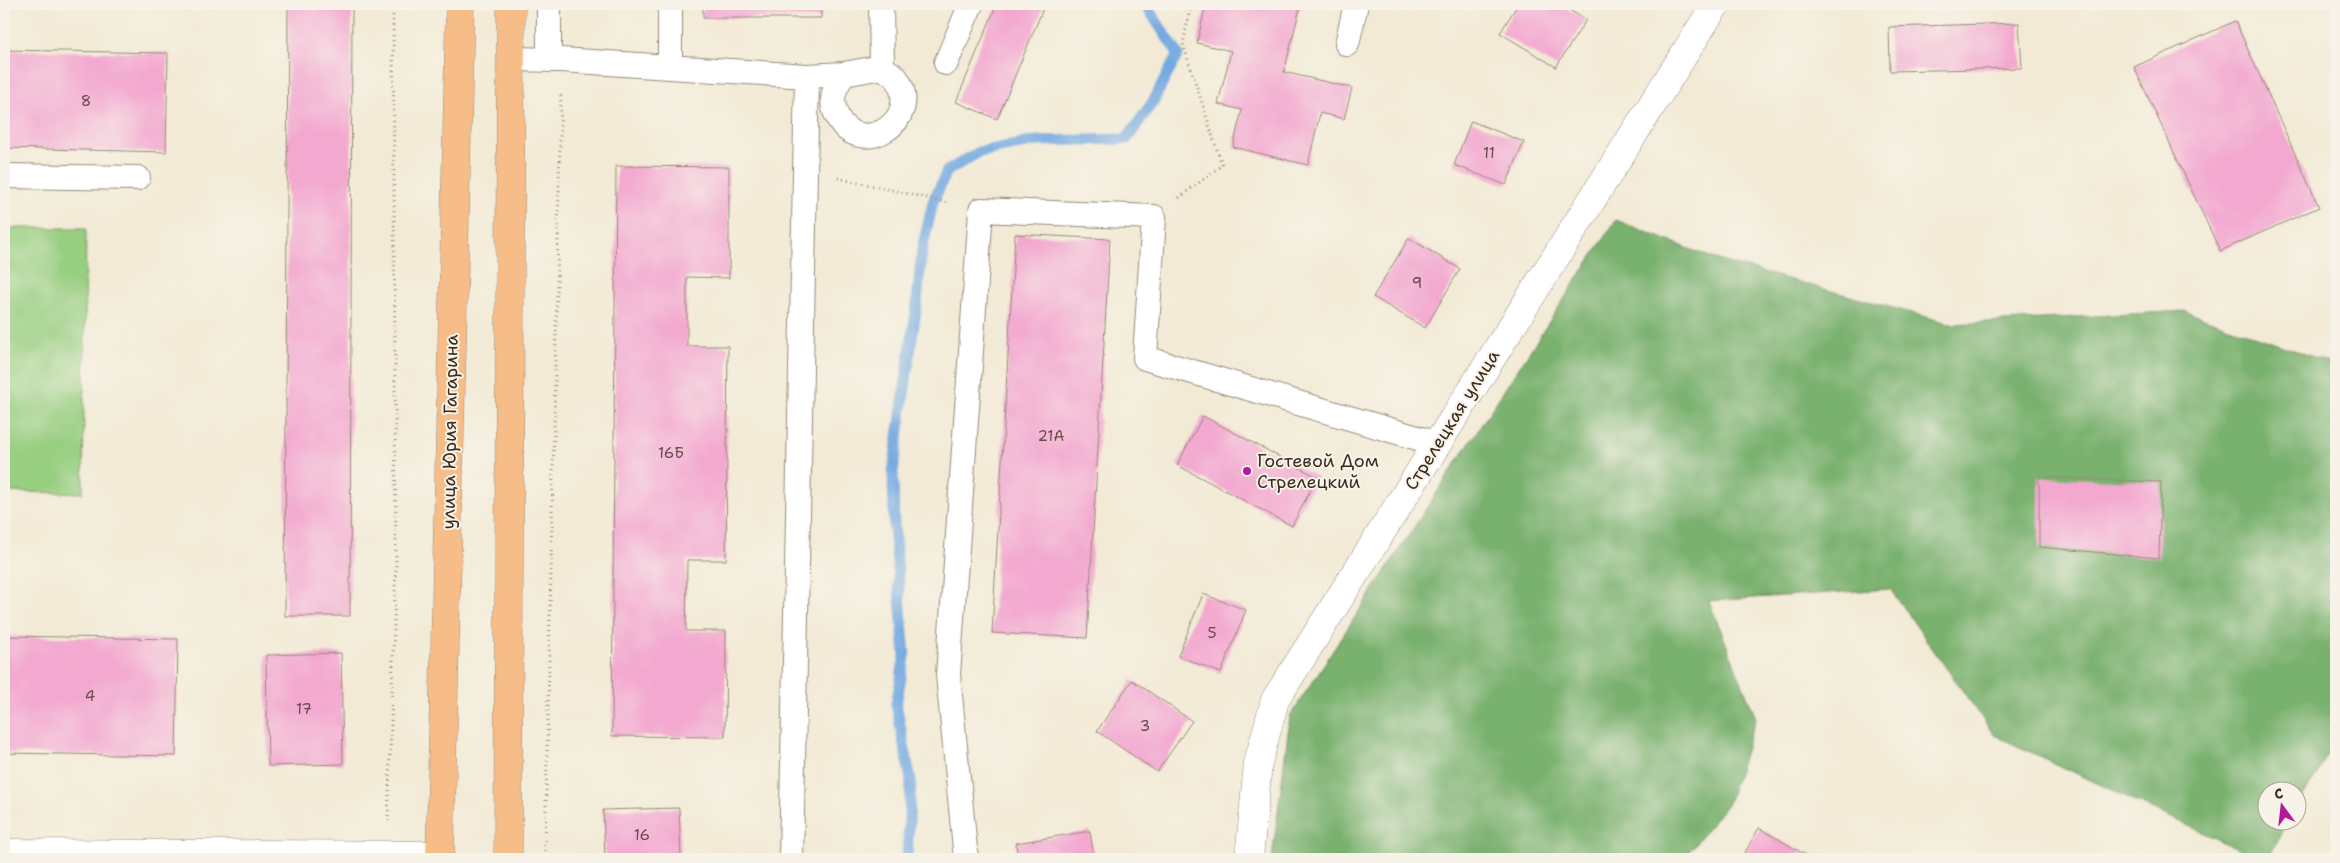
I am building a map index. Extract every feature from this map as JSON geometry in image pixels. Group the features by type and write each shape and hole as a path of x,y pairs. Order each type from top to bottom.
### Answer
{"main road":[{"name":"улица Юрия Гагарина","path":"440,857 460,4"},
{"path":"508,859 511,4"}],"street":[{"name":"Стрелецкая улица","path":"1249,859 1258,763 1275,700 1716,4"},
{"path":"4,853 74,857 440,857"}],"lane":[{"path":"549,4 555,60"},
{"path":"670,4 670,67"},
{"path":"881,4 882,67"},
{"path":"946,63 971,4"},
{"path":"1347,44 1356,4"},
{"path":"511,59 555,60 806,76 844,74 882,67 896,78 904,95 901,114 891,128 874,136 856,134 840,124 832,107 834,89 844,74"},
{"path":"791,859 806,76"},
{"path":"4,176 138,178"},
{"path":"966,859 948,675 981,210 1154,217 1145,358 1438,444"}],"path":[{"path":"387,856 396,562 393,4"},
{"path":"1154,217 1222,165 1183,44 1192,4"},
{"path":"545,859 555,60"},
{"path":"805,171 952,204"}],"green space":[{"path":"1616,220 1718,260 1952,324 2184,311 2336,365 2336,740 2308,789 2308,780 2258,780 2258,830 2284,830 2267,859 2259,859 1994,735 1890,589 1709,601 1756,718 1728,803 1683,859 1272,859 1290,716"},
{"path":"4,228 86,228 83,493 4,492"}],"building":[{"path":"288,4 352,4 350,616 285,616"},
{"path":"703,4 821,4 821,18 703,18"},
{"path":"997,4 1045,4 997,119 956,102"},
{"path":"1206,4 1301,4 1284,72 1352,88 1344,119 1320,113 1308,165 1233,147 1242,110 1218,104 1231,51 1197,43"},
{"path":"1518,4 1559,4 1586,20 1556,67 1500,33"},
{"path":"2235,21 2319,207 2220,251 2134,67"},
{"path":"2019,23 2022,68 1890,71 1889,27"},
{"path":"4,50 168,53 166,152 4,148"},
{"path":"1471,121 1524,142 1506,185 1454,165"},
{"path":"616,166 729,167 729,278 687,277 687,346 728,346 726,560 687,560 686,631 726,631 725,737 612,736"},
{"path":"1015,234 1110,239 1087,638 992,633"},
{"path":"1409,238 1460,269 1425,328 1373,297"},
{"name":"Гостевой Дом Стрелецкий","path":"1203,416 1317,477 1292,526 1177,465"},
{"path":"2039,477 2161,482 2159,558 2039,547"},
{"path":"1203,594 1246,610 1221,673 1178,656"},
{"path":"4,636 178,639 176,756 4,753"},
{"path":"341,653 343,764 268,766 266,655"},
{"path":"1132,680 1192,721 1157,772 1097,731"},
{"path":"679,808 681,859 605,859 603,810"},
{"path":"1759,828 1813,859 1741,859"},
{"path":"1090,831 1094,859 1018,859 1016,843"}],"waterway":[{"path":"907,859 911,780 896,704 905,656 894,527 893,472 917,303 922,250 933,202 947,171 979,152 1036,141 1127,139 1154,100 1178,54 1145,4"}],"place":[{"name":"Гостевой Дом Стрелецкий","path":"1247,471"}]}
